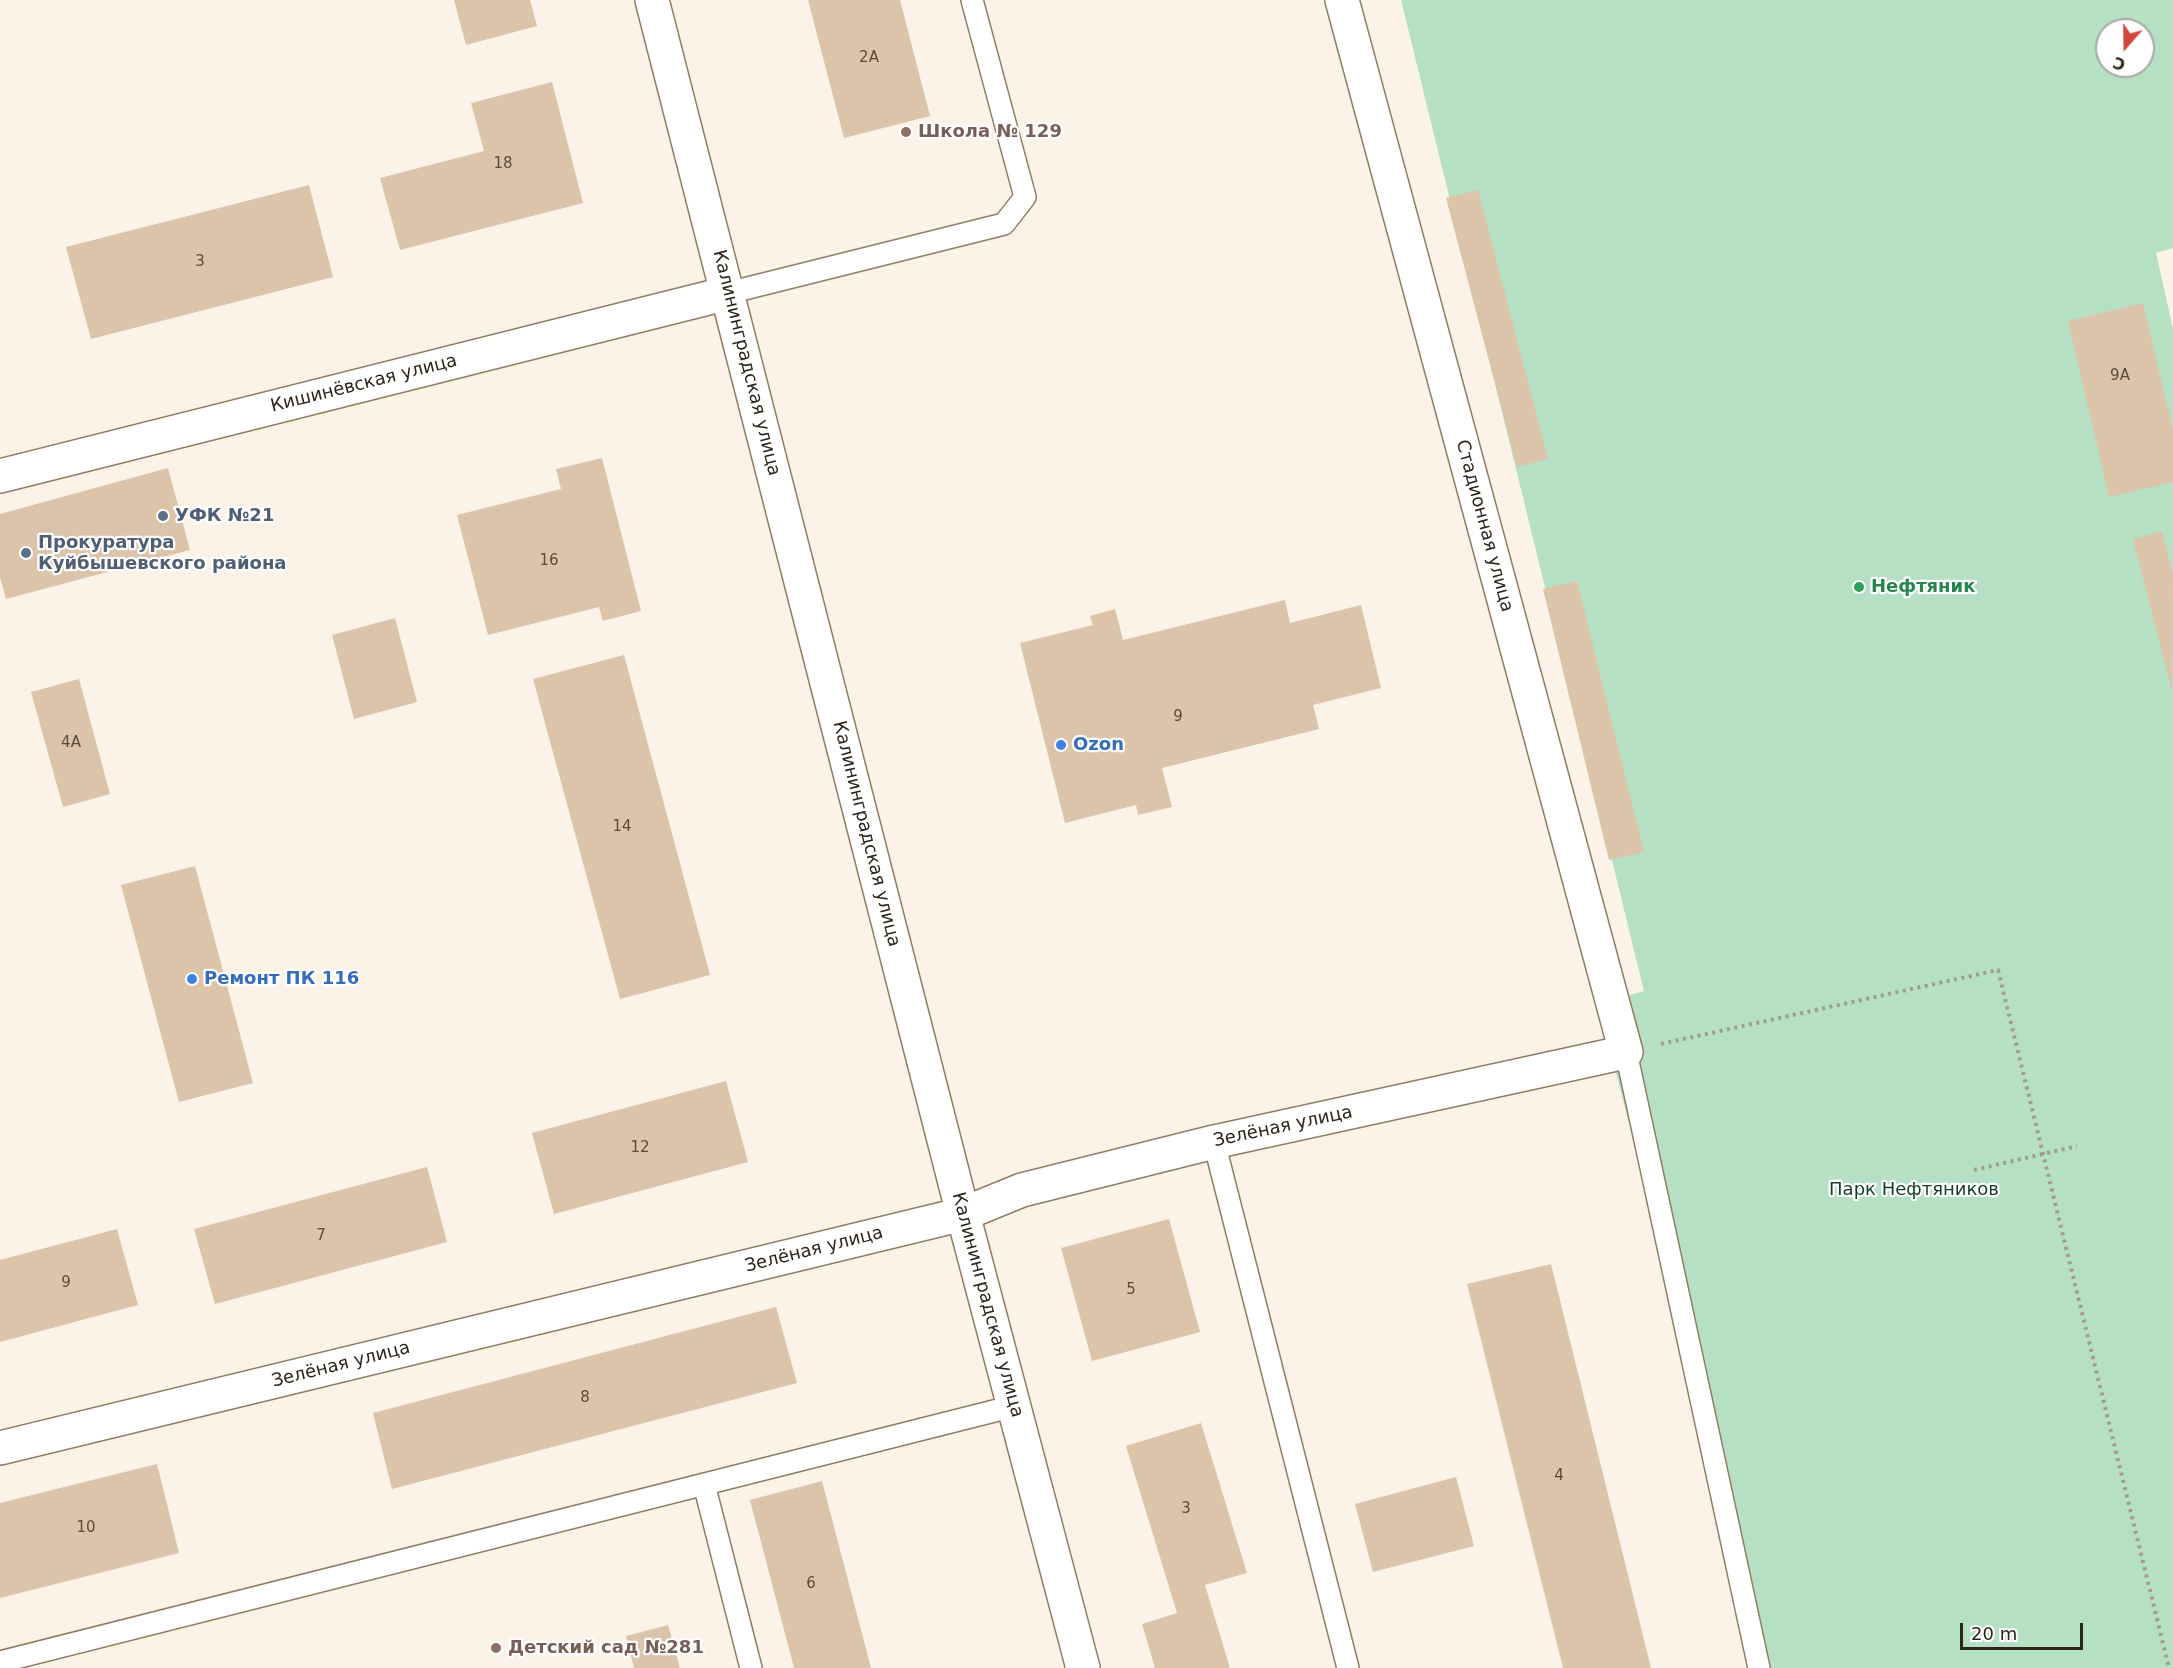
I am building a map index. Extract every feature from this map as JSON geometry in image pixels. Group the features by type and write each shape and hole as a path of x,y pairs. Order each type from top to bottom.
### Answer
{"street":[{"name":"Калининградская улица","path":"652,0 963,1214 1083,1668"},
{"name":"Стадионная улица","path":"1342,0 1626,1052"},
{"name":"Кишинёвская улица","path":"0,476 728,293"},
{"name":"Зелёная улица","path":"0,1448 963,1214 1022,1190 1214,1142 1626,1052"}],"lane":[{"path":"728,293 1004,224 1025,197 972,0"},
{"path":"1626,1052 1760,1668"},
{"path":"1214,1142 1348,1668"},
{"path":"0,1662 1014,1406"},
{"path":"704,1484 751,1668"}],"path":[{"path":"1626,1052 1998,970 2169,1668"},
{"path":"1974,1170 2077,1146"}],"green space":[{"name":"Нефтяник","path":"1401,0 2173,0 2173,248 2156,253 2173,329 2173,1668 1771,1668 1598,1004 1644,991"}],"building":[{"path":"454,0 530,0 537,26 466,45"},
{"path":"808,0 900,0 930,116 844,138"},
{"path":"552,82 583,203 400,250 380,178 484,151 471,103"},
{"path":"309,185 333,277 91,339 66,247"},
{"path":"1478,190 1548,459 1517,467 1446,198"},
{"path":"2143,303 2173,430 2173,482 2109,497 2068,321"},
{"path":"602,458 641,611 603,621 599,607 488,635 457,515 561,489 556,469"},
{"path":"168,468 190,550 6,599 0,577 0,514"},
{"path":"2162,531 2173,574 2172,691 2133,539"},
{"path":"1577,581 1644,852 1609,860 1543,589"},
{"path":"1285,600 1290,623 1361,605 1381,688 1313,705 1319,729 1162,768 1172,807 1138,815 1136,805 1065,823 1020,643 1093,625 1090,616 1115,609 1123,640"},
{"path":"395,618 417,702 354,719 332,635"},
{"path":"624,655 710,975 620,999 533,679"},
{"path":"79,679 110,794 63,807 31,692"},
{"path":"195,866 253,1083 179,1102 121,885"},
{"path":"726,1081 748,1162 554,1214 532,1133"},
{"path":"427,1167 447,1242 215,1304 194,1229"},
{"path":"1169,1219 1200,1332 1092,1361 1061,1248"},
{"path":"117,1229 138,1305 0,1342 0,1260"},
{"path":"1551,1264 1651,1668 1563,1668 1467,1284"},
{"path":"776,1307 797,1383 392,1489 373,1413"},
{"path":"1201,1423 1247,1573 1205,1585 1230,1668 1155,1668 1142,1624 1177,1613 1126,1446"},
{"path":"157,1464 179,1553 0,1598 0,1503"},
{"path":"1456,1477 1474,1546 1373,1572 1355,1504"},
{"path":"822,1481 871,1668 794,1668 750,1500"},
{"path":"668,1625 680,1668 634,1668 626,1636"}],"place":[{"name":"Школа № 129","path":"906,132"},
{"name":"УФК №21","path":"163,516"},
{"name":"Прокуратура Куйбышевского района","path":"26,553"},
{"name":"Нефтяник","path":"1859,587"},
{"name":"Ozon","path":"1061,745"},
{"name":"Ремонт ПК 116","path":"192,979"},
{"name":"Детский сад №281","path":"496,1648"}],"park label":[{"name":"Парк Нефтяников","path":"1914,1190"}]}
